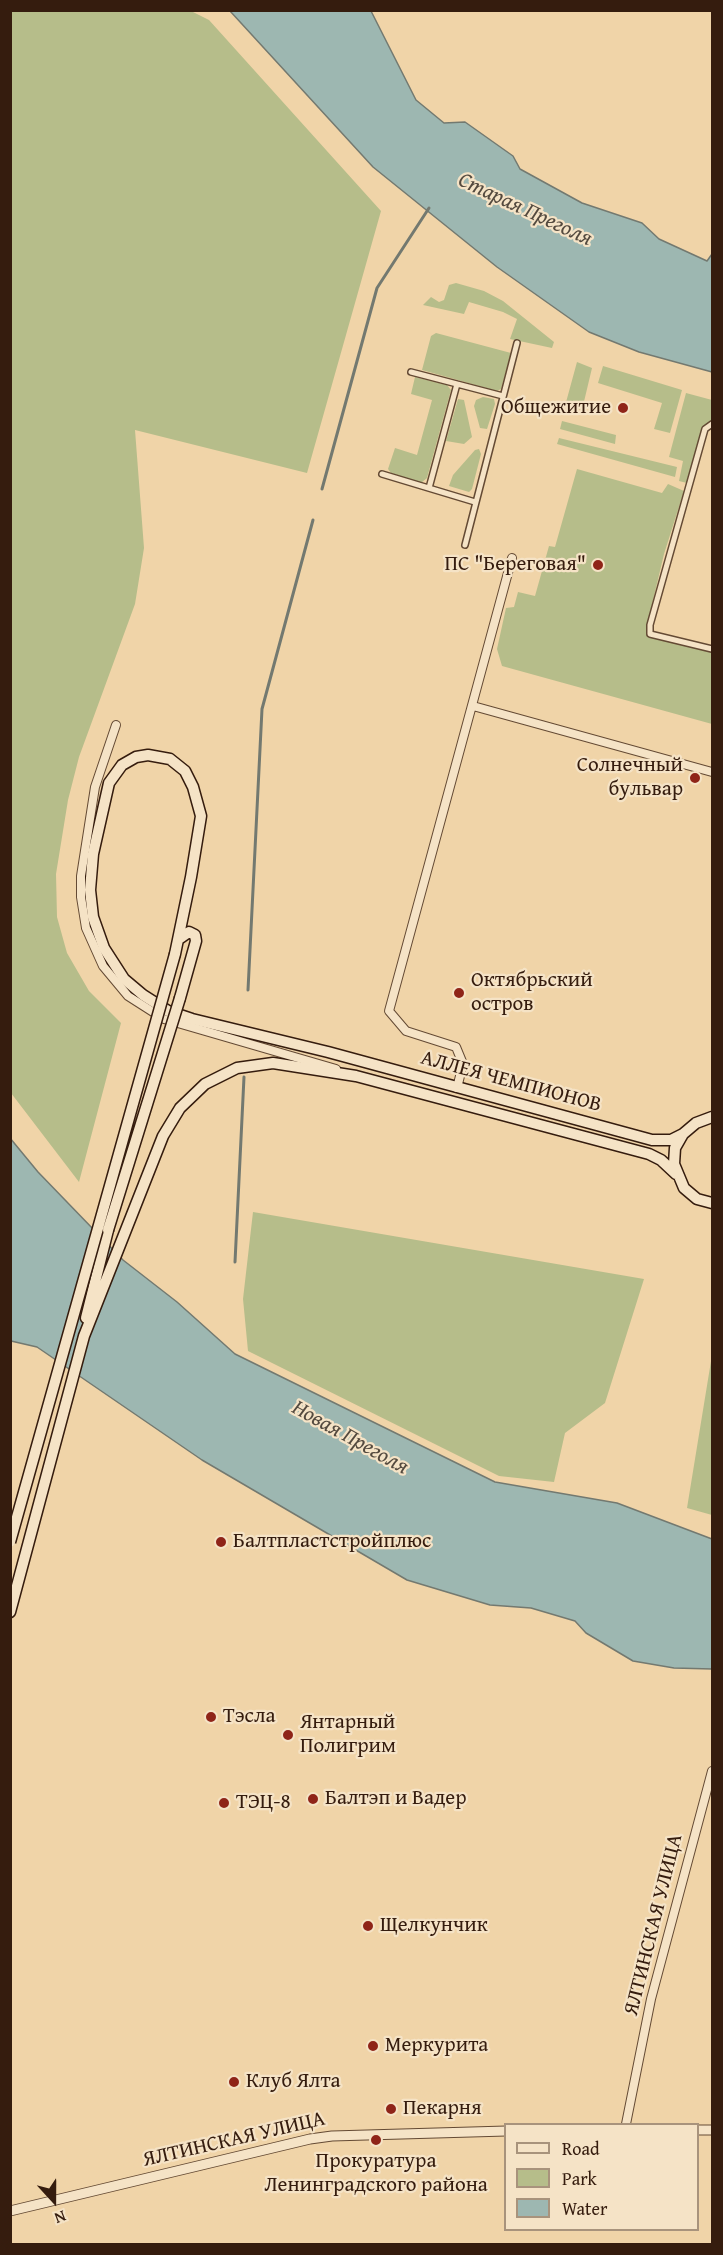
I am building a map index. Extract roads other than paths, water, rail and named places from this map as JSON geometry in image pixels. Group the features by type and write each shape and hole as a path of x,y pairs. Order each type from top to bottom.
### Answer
{"main road":[{"name":"АЛЛЕЯ ЧЕМПИОНОВ","path":"10,1542 175,954 179,939 201,816 191,782 181,768 165,757 142,756 122,765 109,783 92,861 92,911 97,933 111,961 124,979 143,996 179,1015 234,1031 328,1052 652,1140 671,1140 696,1123 712,1117"},
{"path":"10,1612 84,1336 87,1308 108,1230 191,958 195,935 189,932 179,939"},
{"name":"АЛЛЕЯ ЧЕМПИОНОВ","path":"84,1336 168,1126 187,1099 222,1074 249,1066 273,1063 356,1076 649,1154 661,1160 676,1174 690,1194 712,1203"},
{"path":"676,1174 674,1157 683,1134"}],"street":[{"path":"465,545 517,344"},
{"path":"411,372 503,396"},
{"path":"429,488 457,384"},
{"path":"712,424 705,429 650,625 650,634 712,649"},
{"path":"382,474 475,502"},
{"path":"457,1088 463,1064 456,1047 406,1031 389,1011 512,558"},
{"path":"473,706 712,772"},
{"path":"116,725 95,786 81,883 86,928 95,952 109,975 137,1003 176,1024 312,1061 356,1076"},
{"name":"ЯЛТИНСКАЯ УЛИЦА","path":"626,2123 651,1999 712,1771"},
{"name":"ЯЛТИНСКАЯ УЛИЦА","path":"10,2211 310,2139 332,2136 504,2131"}],"water":[{"name":"Старая Преголя","path":"230,11 371,11 416,100 444,123 465,122 513,156 520,169 582,203 642,223 659,239 707,261 712,254 712,372 639,352 589,332 497,267 373,167"},
{"name":"Новая Преголя","path":"10,1138 38,1172 123,1260 177,1302 235,1354 495,1482 617,1503 712,1539 712,1669 674,1668 633,1661 586,1633 575,1621 531,1608 490,1605 407,1580 202,1460 37,1347 11,1341"}],"waterway":[{"path":"322,489 377,288 429,208"},
{"path":"248,990 262,709 313,520"},
{"path":"235,1262 244,1077"}],"place":[{"name":"Общежитие","path":"623,408"},
{"name":"ПС \"Береговая\"","path":"598,565"},
{"name":"Солнечный бульвар","path":"695,778"},
{"name":"Октябрьский остров","path":"459,993"},
{"name":"Балтпластстройплюс","path":"221,1542"},
{"name":"Тэсла","path":"211,1717"},
{"name":"Янтарный Полигрим","path":"288,1735"},
{"name":"Балтэп и Вадер","path":"313,1799"},
{"name":"ТЭЦ-8","path":"224,1803"},
{"name":"Щелкунчик","path":"368,1926"},
{"name":"Меркурита","path":"373,2046"},
{"name":"Клуб Ялта","path":"234,2082"},
{"name":"Пекарня","path":"391,2109"},
{"name":"Прокуратура Ленинградского района","path":"376,2140"}]}
